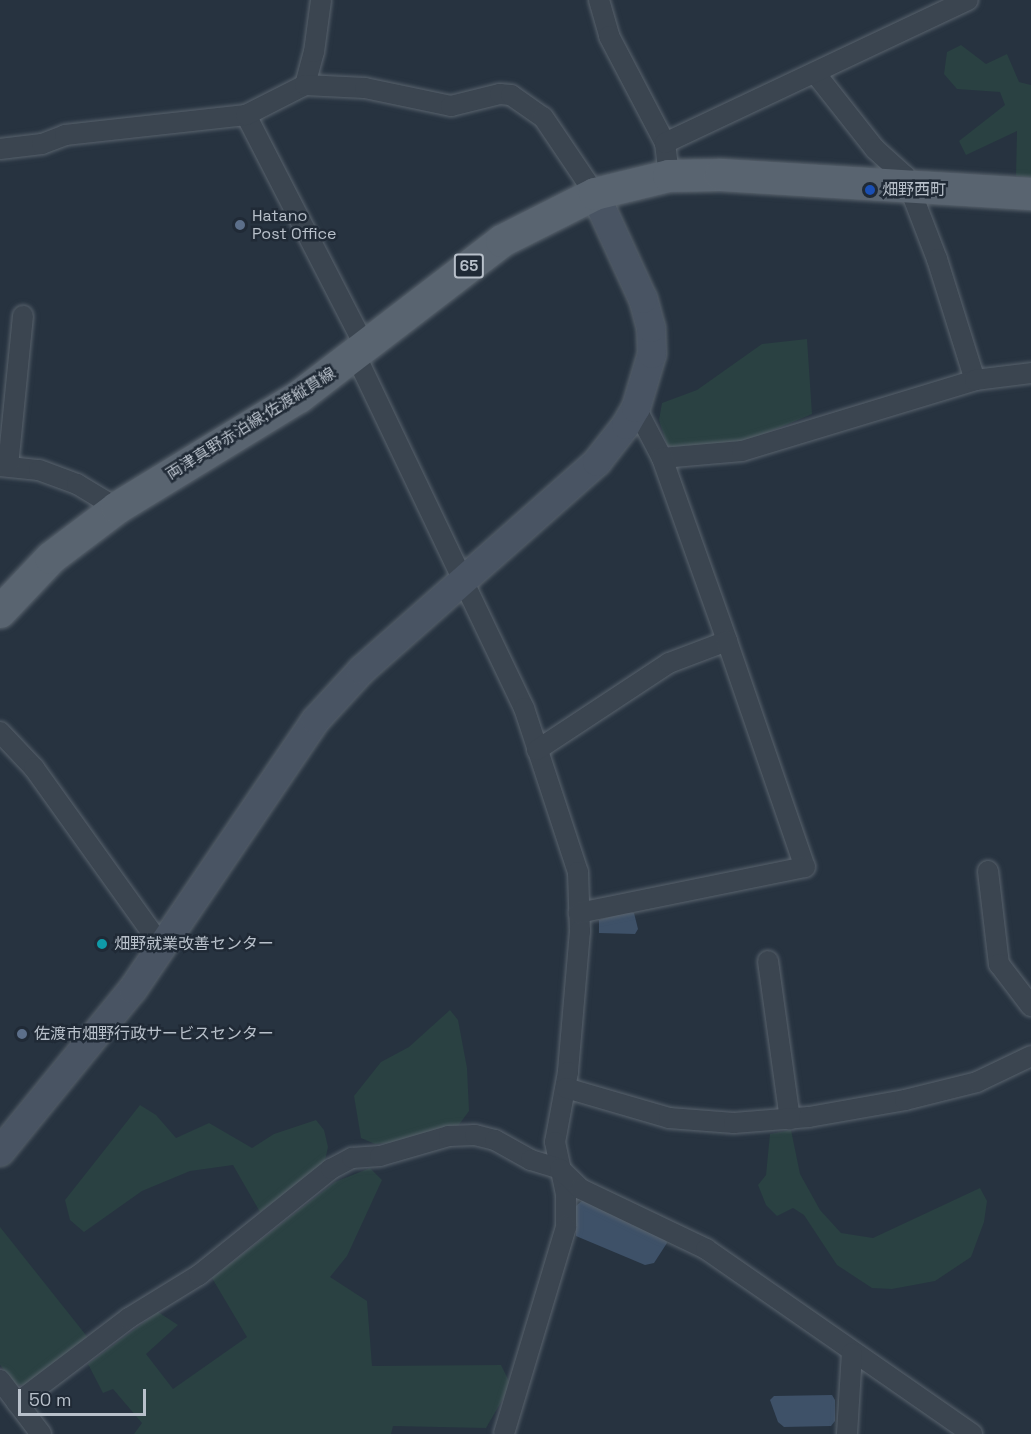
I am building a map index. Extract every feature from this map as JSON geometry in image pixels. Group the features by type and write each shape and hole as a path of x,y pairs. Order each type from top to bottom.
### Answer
{"main road":[{"name":"両津真野赤泊線;佐渡縦貫線","path":"0,612 51,558 117,508 299,398 502,241 595,194 669,176 767,175 1031,194"}],"street":[{"path":"304,85 314,52 321,0"},
{"path":"599,0 609,36 665,143 669,176"},
{"path":"665,143 968,0"},
{"path":"815,73 875,149 909,184 975,380"},
{"path":"0,149 42,144 65,135 246,115 304,85 364,88 451,106 500,94 511,95 543,117 595,194 643,299 651,328 652,354 636,408 597,462 362,670 316,720 133,989 0,1152"},
{"path":"246,115 361,352 462,581 524,708 578,872 579,913 566,1088 555,1142 566,1194 566,1227 504,1434"},
{"path":"23,316 4,466 39,470 77,484 117,508"},
{"path":"662,458 742,451 975,380 1031,374"},
{"path":"579,913 805,867 662,458 636,408"},
{"path":"537,750 669,663 727,641"},
{"path":"0,732 34,768 162,947"},
{"path":"988,871 999,964 1031,1006"},
{"path":"768,961 790,1119"},
{"path":"566,1088 669,1118 734,1123 790,1119 905,1100 977,1082 1031,1056"},
{"path":"17,1403 129,1318 199,1275 331,1169 352,1158 380,1156 449,1136 475,1135 495,1140 531,1160 560,1169 581,1189 706,1249 852,1353 972,1434"},
{"path":"846,1434 852,1353"},
{"path":"0,1380 41,1434"}],"green space":[{"path":"961,45 986,64 1007,54 1019,82 1031,85 1031,178 1016,176 1017,131 966,155 959,141 1005,105 1000,92 957,89 944,74 947,52"},
{"path":"807,339 812,414 742,443 682,450 667,445 659,420 662,403 697,390 762,344"},
{"path":"450,1010 458,1020 467,1068 469,1111 458,1126 397,1142 375,1144 361,1138 354,1096 381,1062 409,1047"},
{"path":"140,1105 156,1115 176,1138 209,1123 252,1148 274,1134 316,1120 324,1130 328,1147 324,1165 260,1212 233,1165 190,1171 142,1191 84,1232 70,1220 65,1200"},
{"path":"791,1130 800,1174 820,1210 841,1233 873,1238 980,1188 987,1201 984,1222 971,1257 935,1281 892,1289 872,1288 837,1265 804,1215 793,1208 777,1216 766,1205 758,1185 766,1175 770,1134"},
{"path":"370,1168 382,1180 347,1256 330,1277 367,1301 372,1366 501,1365 511,1385 486,1428 393,1426 391,1434 134,1434 142,1423 113,1389 103,1393 88,1364 158,1312 178,1325 146,1354 173,1389 247,1337 212,1278 335,1182"},
{"path":"0,1227 89,1339 27,1385 16,1385 0,1365"}],"water":[{"path":"628,912 634,913 638,929 635,934 599,933 599,920"},
{"path":"585,1198 665,1238 667,1243 654,1263 645,1265 576,1236 576,1206"},
{"path":"832,1395 835,1400 835,1421 831,1426 784,1427 778,1422 770,1400 774,1396"}],"place":[{"name":"畑野西町","path":"870,190"},
{"name":"Hatano Post Office","path":"240,225"},
{"name":"畑野就業改善センター","path":"102,944"},
{"name":"佐渡市畑野行政サービスセンター","path":"22,1034"}]}
